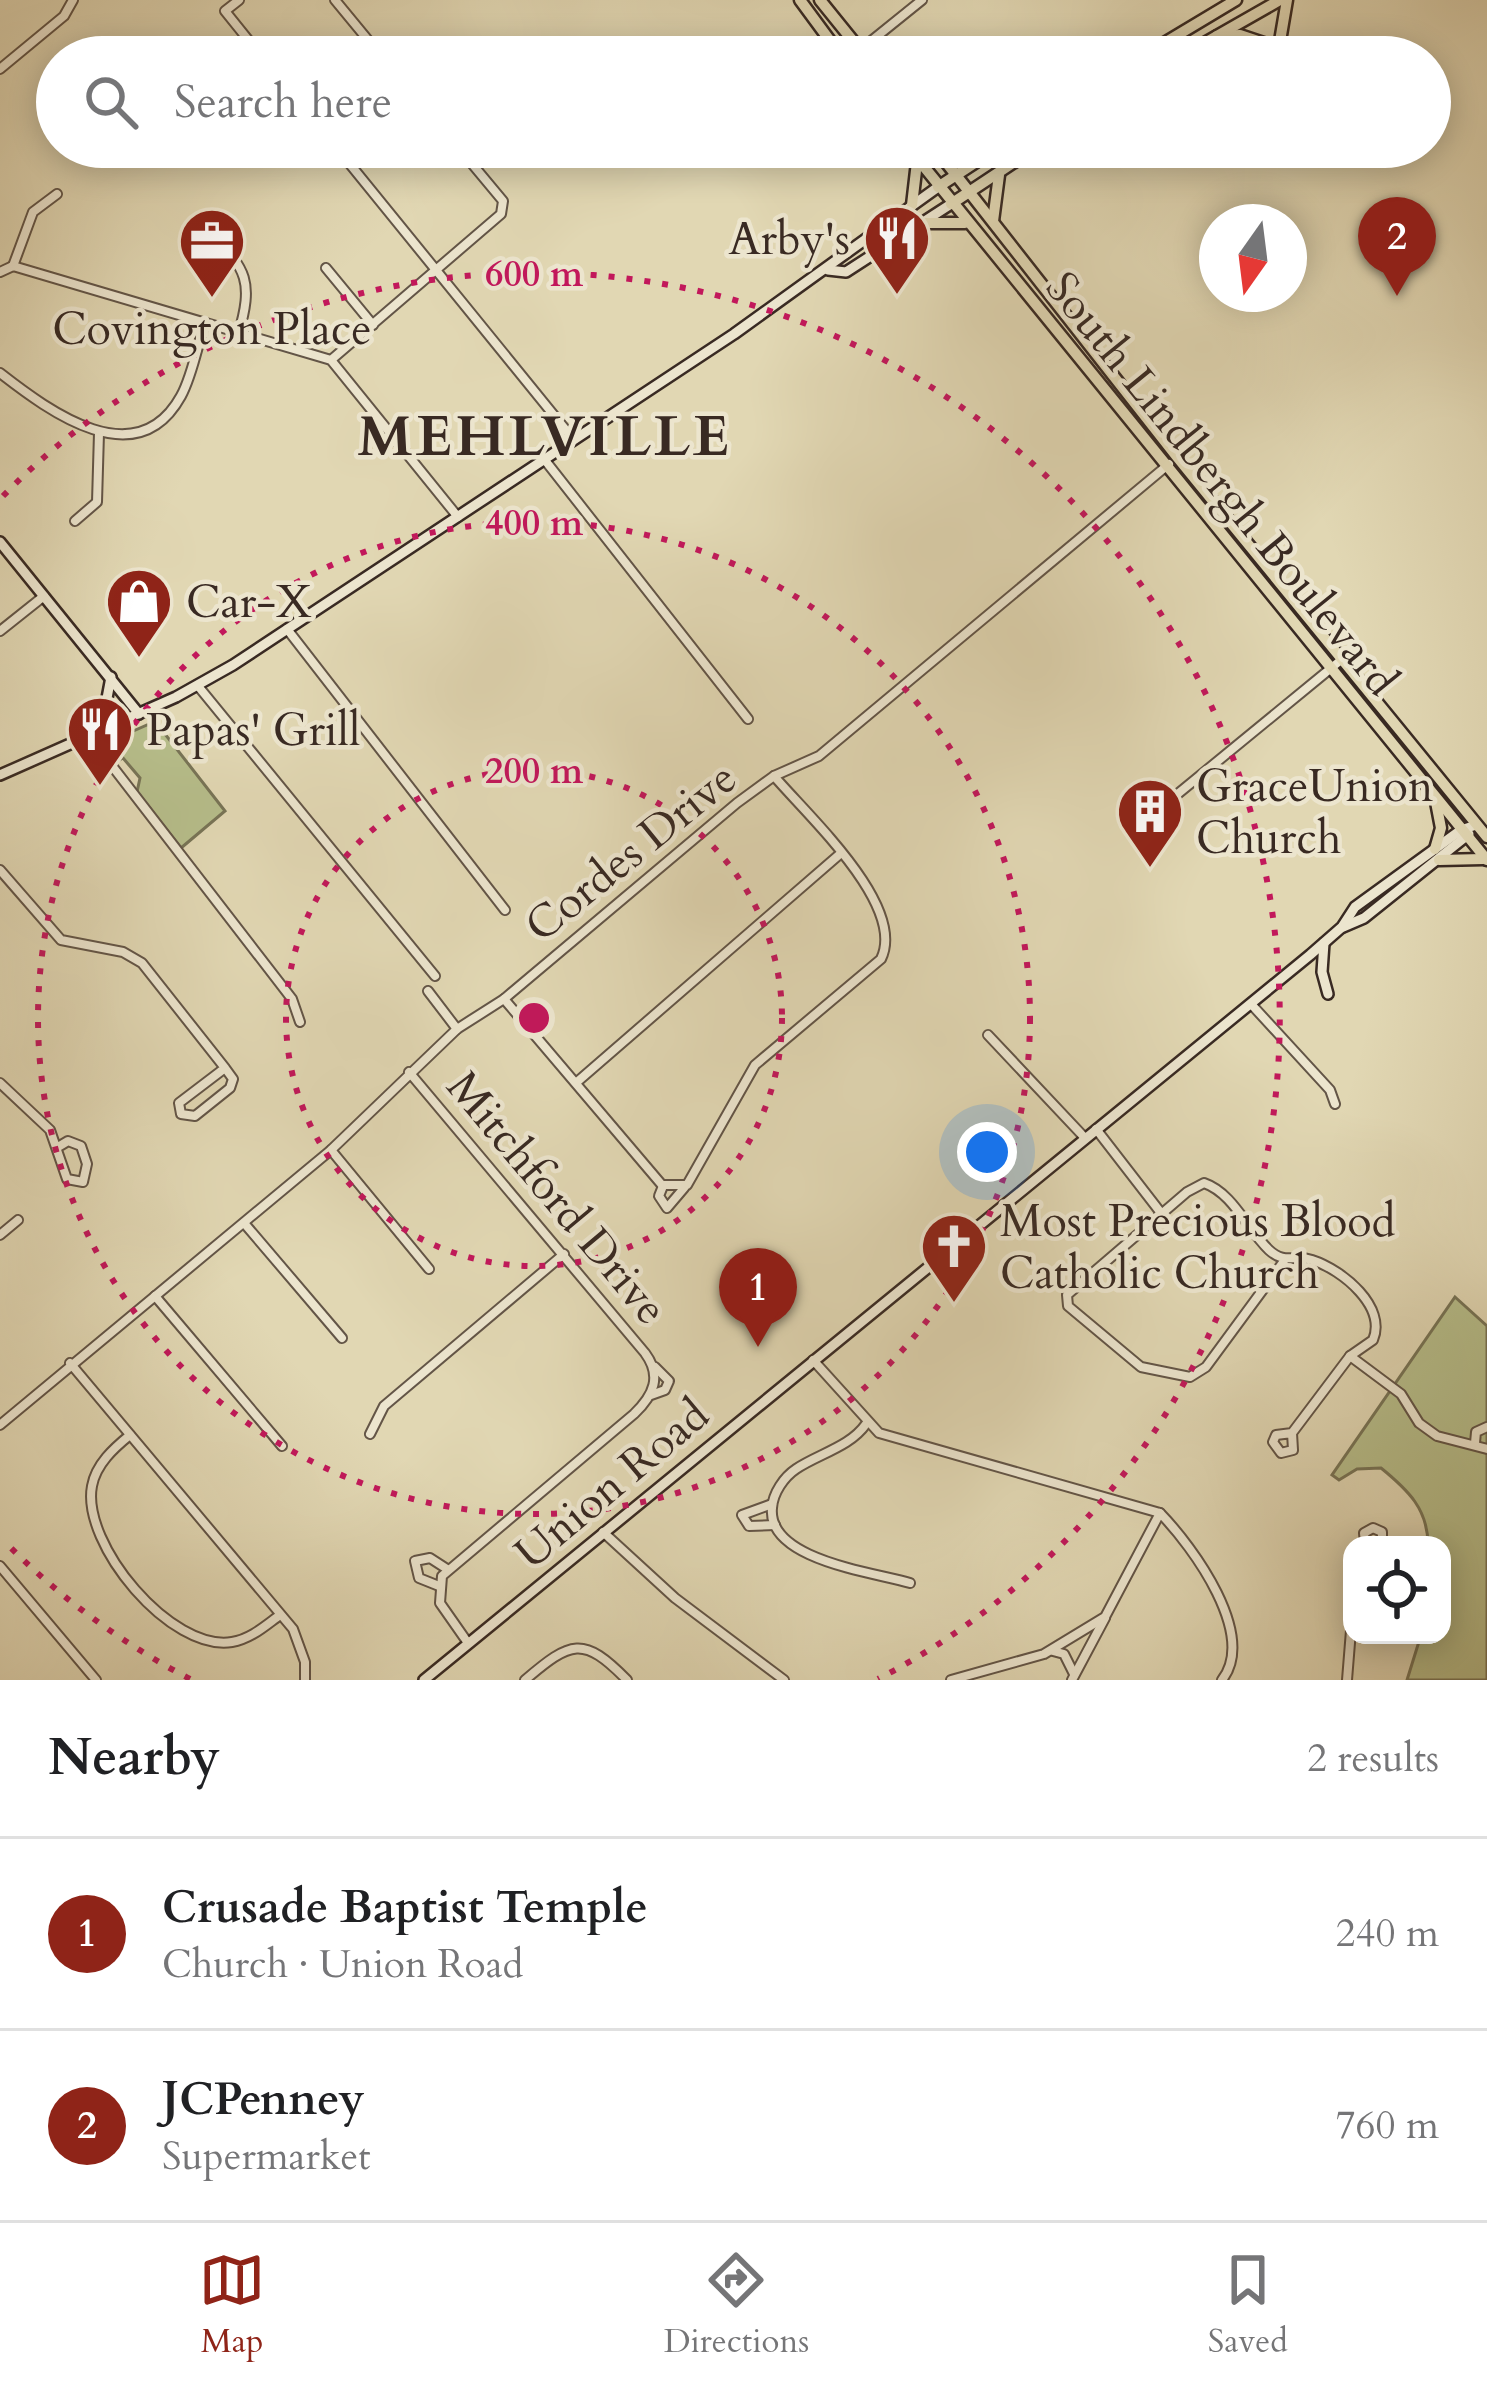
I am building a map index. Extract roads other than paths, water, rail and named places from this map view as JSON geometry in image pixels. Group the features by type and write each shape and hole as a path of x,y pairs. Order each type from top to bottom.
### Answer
{"main road":[{"path":"800,0 827,36"},
{"path":"820,0 849,36"},
{"path":"1176,36 1236,0"},
{"path":"1214,36 1283,0"},
{"path":"1280,36 1283,0"},
{"path":"1214,36 1243,36"},
{"path":"913,205 919,186 917,168"},
{"name":"South Lindbergh Boulevard","path":"923,168 1487,860"},
{"name":"South Lindbergh Boulevard","path":"949,168 1487,837"},
{"path":"0,775 198,686 828,270 833,258 967,168"},
{"path":"828,270 846,272 1006,168"},
{"path":"993,225 991,203 1000,172"},
{"path":"923,223 965,223"},
{"path":"0,542 139,713"},
{"path":"101,730 111,677"},
{"path":"1435,799 1441,828 1437,854 1487,860"},
{"name":"Union Road","path":"424,1680 1342,927 1364,918 1476,825"},
{"path":"1324,943 1322,972 1328,994"}],"street":[{"path":"40,36 64,16 73,0"},
{"path":"239,0 225,11 245,36"},
{"path":"335,0 365,36"},
{"path":"883,36 922,0"},
{"path":"0,69 36,39"},
{"path":"353,168 574,440"},
{"path":"331,360 501,214 502,201 475,168"},
{"path":"13,266 33,212 56,194"},
{"path":"200,220 240,266 250,294 238,335"},
{"path":"0,272 13,266 331,360 458,517"},
{"path":"326,268 373,325"},
{"path":"0,374 62,417 99,433 135,436 154,430 183,394 204,325"},
{"path":"76,521 97,502 99,433"},
{"name":"Cordes Drive","path":"0,1425 331,1150 457,1029 504,999 774,776 818,755 1177,457"},
{"path":"544,459 748,719"},
{"path":"0,631 44,596"},
{"path":"287,628 505,910"},
{"path":"1125,821 1133,815 1141,824 1341,660"},
{"path":"198,686 435,976"},
{"path":"88,736 292,999 300,1022"},
{"path":"663,1186 658,1196 668,1208 754,1065 881,959 889,940 885,916 774,776"},
{"name":"Union Road","path":"1476,825 1487,816"},
{"path":"578,1082 839,854"},
{"path":"0,870 61,940 123,952 142,963 225,1068 232,1079 230,1088 195,1116 181,1114 179,1103 225,1068"},
{"path":"428,992 457,1029"},
{"path":"504,999 663,1186 679,1187"},
{"path":"1251,1004 1330,1090 1334,1103"},
{"path":"988,1035 1085,1138"},
{"name":"Mitchford Drive","path":"410,1072 653,1366 651,1396 448,1569 439,1586 444,1613 468,1643"},
{"path":"0,1083 38,1117 58,1147 67,1179 83,1182 87,1164 81,1146 68,1141 58,1147"},
{"path":"1096,1129 1161,1214"},
{"path":"331,1150 429,1269"},
{"path":"1284,1262 1206,1367 1190,1377 1142,1367 1074,1314 1067,1295 1204,1183 1218,1188 1284,1262 1318,1262 1371,1303 1379,1326 1373,1340 1350,1356 1292,1432"},
{"path":"0,1235 18,1220"},
{"path":"244,1223 341,1338"},
{"path":"370,1434 384,1406 564,1254"},
{"path":"155,1296 282,1446"},
{"path":"1350,1356 1401,1394 1419,1423 1437,1436 1487,1449"},
{"path":"812,1359 866,1424 889,1436 1160,1514 1230,1618 1236,1649 1222,1680"},
{"path":"70,1363 299,1639 305,1680"},
{"path":"866,1424 856,1436 790,1472 772,1504 775,1525 803,1553 910,1583"},
{"path":"1475,1443 1476,1432 1487,1427"},
{"path":"130,1435 95,1476 92,1520 105,1548 156,1611 189,1637 213,1642 250,1636 280,1615"},
{"path":"772,1504 742,1515 749,1526 775,1525"},
{"path":"1073,1678 1160,1514"},
{"path":"603,1532 675,1598 784,1680"},
{"name":"Mitchford Drive","path":"439,1586 418,1578 415,1561 430,1558 448,1569"},
{"path":"0,1566 96,1680"},
{"path":"951,1680 1014,1666 1050,1651 1105,1617"},
{"path":"1347,1680 1350,1644"},
{"path":"525,1680 560,1651 586,1648 598,1652 627,1680"},
{"path":"1050,1651 1064,1654 1073,1678"}],"place":[{"name":"JCPenney","path":"1397,296"},
{"name":"Arby's","path":"897,297"},
{"name":"Covington Place","path":"212,300"},
{"name":"Car-X","path":"139,660"},
{"name":"Papas' Grill","path":"100,788"},
{"name":"GraceUnion Church","path":"1150,870"},
{"name":"Most Precious Blood Catholic Church","path":"954,1305"},
{"name":"Crusade Baptist Temple","path":"758,1347"}],"district":[{"name":"MEHLVILLE","path":"545,435"}]}
